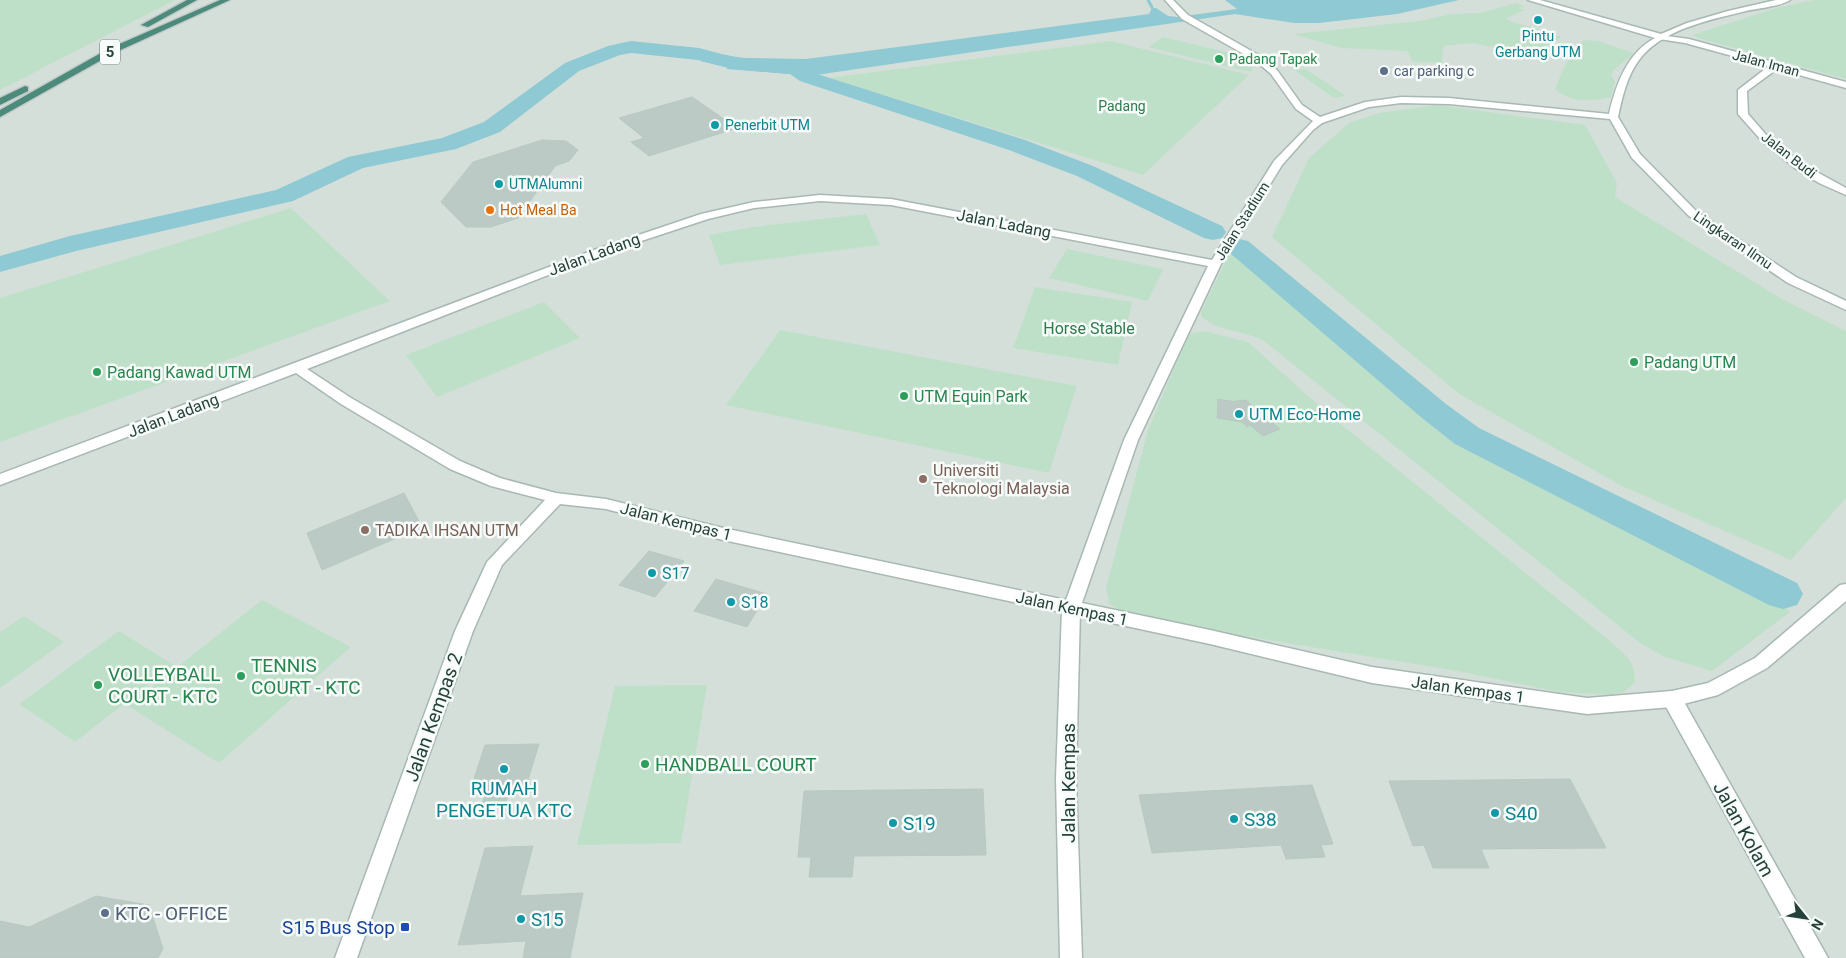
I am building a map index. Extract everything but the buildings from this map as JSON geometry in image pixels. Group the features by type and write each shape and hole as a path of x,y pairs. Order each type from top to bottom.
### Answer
{"highway":[{"name":"5","path":"0,102 192,0"},
{"name":"5","path":"0,114 111,51 226,0"}],"street":[{"path":"1169,0 1178,10 1196,23 1259,59 1274,72 1299,107 1319,120"},
{"path":"1532,0 1665,35"},
{"path":"1553,0 1665,35"},
{"path":"1614,117 1622,82 1641,51 1665,35 1716,16 1786,0"},
{"name":"Jalan Iman","path":"1665,35 1846,84"},
{"name":"Jalan Budi","path":"1776,65 1742,90 1743,114 1765,139 1800,167 1846,192"},
{"name":"Jalan Stadium","path":"1071,608 1131,440 1215,264 1278,163 1310,128 1319,120 1368,104 1386,101 1426,100 1614,117"},
{"path":"1299,107 1297,111 1300,119 1310,128"},
{"name":"Lingkaran Ilmu","path":"1614,117 1636,156 1692,214 1792,280 1846,306"},
{"name":"Jalan Ladang","path":"0,480 598,252 705,216 754,205 820,198 891,202 1215,264"},
{"name":"Jalan Kempas 1","path":"297,368 346,401 455,465 496,482 556,498 606,504 723,534 1210,637 1372,675 1587,706 1672,700 1712,690 1761,663 1846,590"},
{"name":"Jalan Kempas 2","path":"346,958 464,631 495,562 556,498"},
{"name":"Jalan Kempas","path":"1071,608 1066,779 1071,958"},
{"name":"Jalan Kolam","path":"1672,700 1817,958"}],"shaded area":[{"name":"Universiti Teknologi Malaysia","path":"0,0 1846,0 1846,958 0,958"}],"green space":[{"path":"0,0 175,0 0,90"},
{"path":"1814,0 1846,0 1846,79 1692,35 1776,8"},
{"path":"1516,3 1525,6 1519,8 1525,10 1505,19 1562,37 1541,49 1550,57 1548,59 1531,58 1532,55 1473,43 1443,46 1442,63 1413,62 1407,51 1341,48 1293,34 1419,21 1452,14 1480,13"},
{"name":"Padang Tapak","path":"1163,37 1230,53 1254,64 1251,72 1148,47"},
{"path":"1583,40 1598,41 1634,53 1614,70 1611,75 1615,81 1611,97 1596,100 1575,99 1561,94 1555,89 1564,67"},
{"name":"Padang","path":"1111,41 1249,75 1143,175 829,78"},
{"path":"1306,69 1346,96 1334,98 1294,70"},
{"name":"Padang UTM","path":"1437,105 1585,125 1617,183 1615,197 1782,299 1846,331 1846,498 1791,560 1622,486 1459,394 1272,237 1309,158 1349,123 1379,113"},
{"name":"Padang Kawad UTM","path":"291,208 390,301 0,442 0,298"},
{"path":"866,214 880,245 720,265 709,235 752,227"},
{"path":"1233,246 1333,333 1465,441 1778,598 1790,612 1712,671 1665,657 1640,643 1264,341 1216,326 1202,317 1201,312"},
{"path":"1067,249 1163,270 1148,301 1049,278"},
{"name":"Horse Stable","path":"1035,287 1132,302 1118,365 1013,348"},
{"path":"544,302 580,338 437,397 406,355"},
{"name":"UTM Equin Park","path":"780,330 1077,386 1049,473 726,405"},
{"path":"1204,331 1248,342 1332,417 1625,654 1633,668 1635,682 1624,692 1611,695 1560,692 1457,671 1245,636 1119,610 1109,604 1106,588 1148,430 1187,338 1190,334"},
{"name":"TENNIS COURT - KTC","path":"262,600 351,647 219,763 128,706"},
{"path":"24,616 64,642 0,688 0,632"},
{"name":"VOLLEYBALL COURT - KTC","path":"119,631 174,665 75,742 19,704"},
{"name":"HANDBALL COURT","path":"707,685 681,843 577,845 615,686"}],"water":[{"path":"1225,0 1459,0 1397,14 1319,23 1294,23 1235,14 816,75 727,69 727,67 700,61 715,53 742,58 806,59 1149,14 1152,8 1156,8 1168,16 1177,17 1237,9"}],"waterway":[{"path":"1148,0 1155,13"},
{"path":"0,264 70,244 284,196 356,162 448,144 492,127 572,67 615,50 631,47 699,54 732,63 795,68 807,77 1017,145 1085,171 1213,232"},
{"path":"1239,247 1434,411 1467,436 1783,594"}],"place":[{"name":"Pintu Gerbang UTM","path":"1538,20"},
{"name":"Padang Tapak","path":"1219,59"},
{"name":"car parking c","path":"1384,71"},
{"name":"Penerbit UTM","path":"715,125"},
{"name":"UTMAlumni","path":"499,184"},
{"name":"Hot Meal Ba","path":"490,210"},
{"name":"Padang UTM","path":"1634,362"},
{"name":"Padang Kawad UTM","path":"97,372"},
{"name":"UTM Equin Park","path":"904,396"},
{"name":"UTM Eco-Home","path":"1239,414"},
{"name":"Universiti Teknologi Malaysia","path":"923,479"},
{"name":"TADIKA IHSAN UTM","path":"365,530"},
{"name":"S17","path":"652,573"},
{"name":"S18","path":"731,602"},
{"name":"TENNIS COURT - KTC","path":"241,676"},
{"name":"VOLLEYBALL COURT - KTC","path":"98,685"},
{"name":"HANDBALL COURT","path":"645,764"},
{"name":"RUMAH PENGETUA KTC","path":"504,769"},
{"name":"S40","path":"1495,813"},
{"name":"S38","path":"1234,819"},
{"name":"S19","path":"893,823"},
{"name":"KTC - OFFICE","path":"105,913"},
{"name":"S15","path":"521,919"},
{"name":"S15 Bus Stop","path":"405,927"}]}
